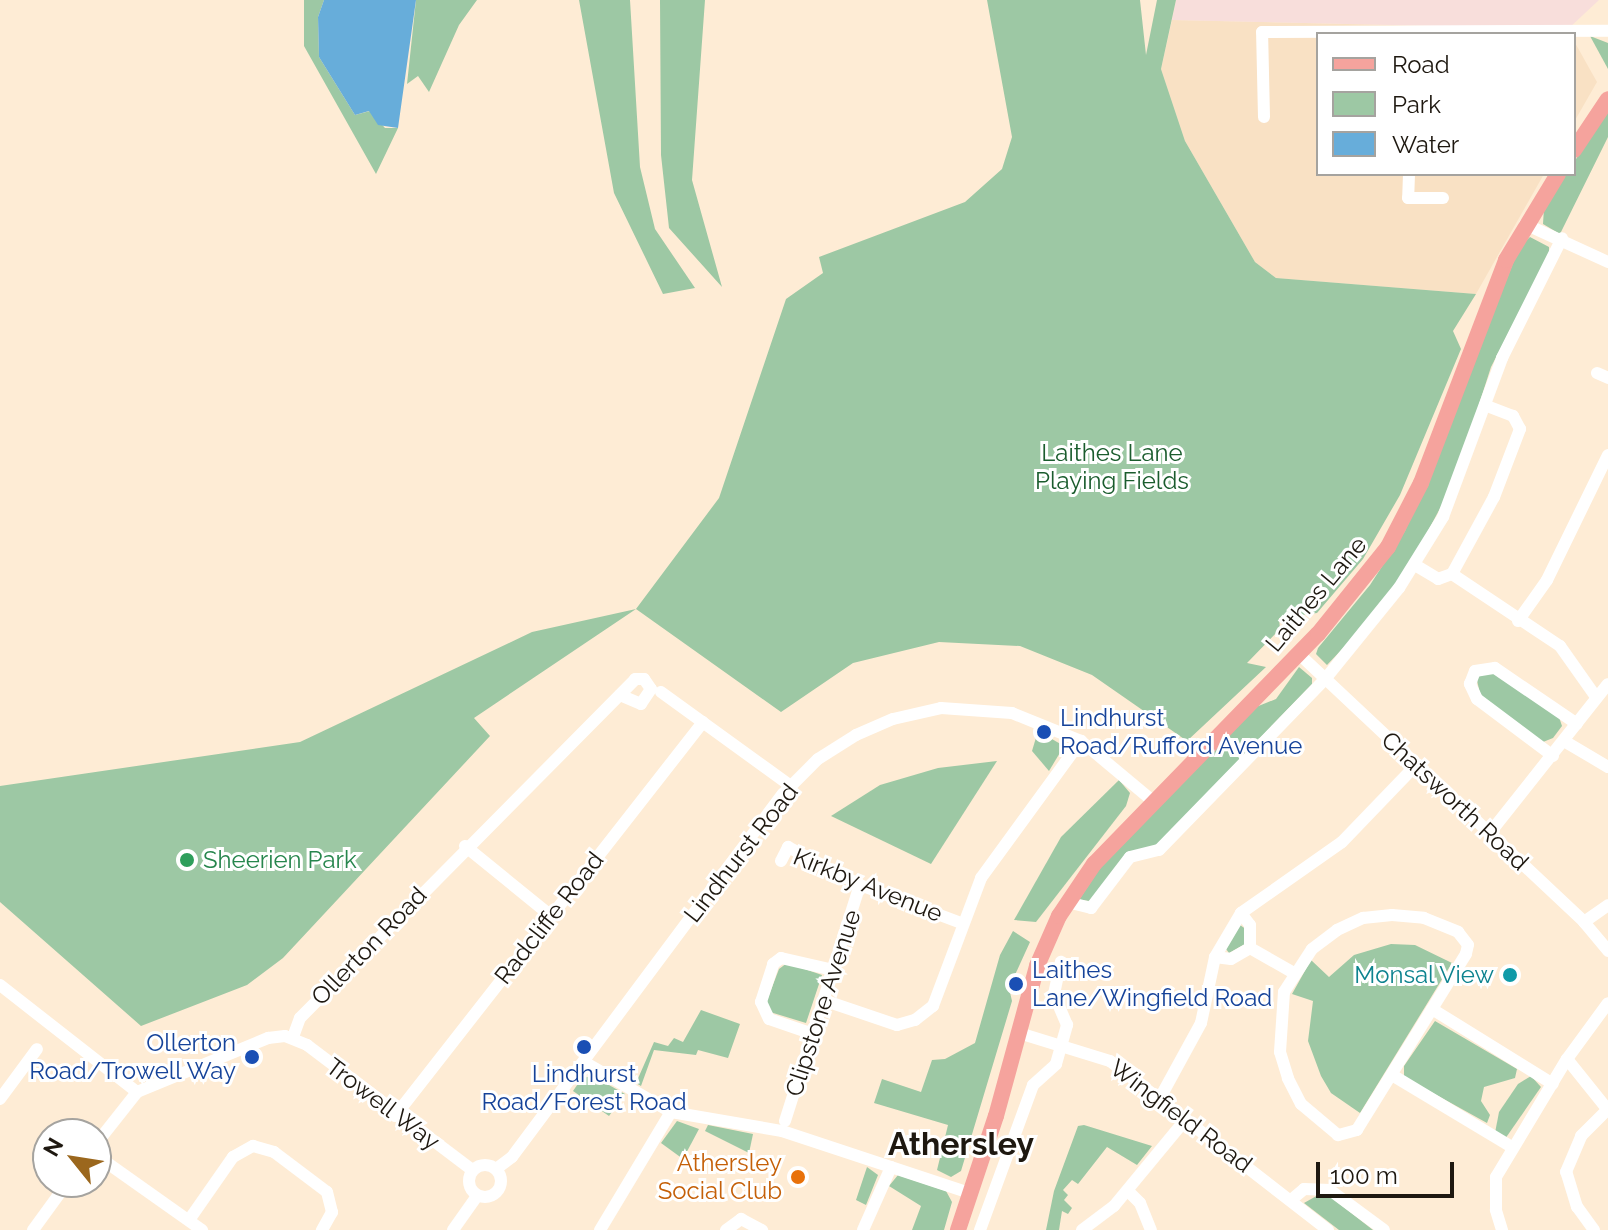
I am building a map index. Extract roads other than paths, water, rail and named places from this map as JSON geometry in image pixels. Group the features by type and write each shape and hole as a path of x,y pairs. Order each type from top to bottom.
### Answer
{"main road":[{"path":"1576,147 1608,99"},
{"name":"Laithes Lane","path":"958,1230 1043,949 1067,902 1094,864 1299,654 1370,572 1399,526 1525,224 1557,176"}],"street":[{"path":"1510,32 1608,31"},
{"path":"1264,117 1262,32 1316,32"},
{"path":"1409,176 1408,198 1443,198"},
{"path":"1525,224 1562,238 1608,262"},
{"path":"1067,902 1091,908 1130,857 1159,850 1326,678 1415,565 1458,483 1485,405 1562,238"},
{"path":"1415,565 1438,579 1452,574 1494,497 1520,429 1513,416 1485,405"},
{"path":"1518,621 1547,580 1608,455"},
{"path":"1452,574 1518,621 1560,646 1596,697"},
{"name":"Chatsworth Road","path":"1299,654 1584,922 1608,951"},
{"path":"1553,756 1477,699 1470,684 1475,671 1495,668 1577,724"},
{"path":"1489,834 1608,684"},
{"path":"661,692 791,786"},
{"name":"Ollerton Road","path":"293,1037 300,1018 465,846 620,695"},
{"name":"Lindhurst Road","path":"453,1230 477,1196 489,1197 498,1191 501,1180 496,1169 512,1157 791,786 818,759 856,735 893,719 941,708 1012,713 1081,741 1154,802"},
{"name":"Radcliffe Road","path":"395,1116 703,722"},
{"path":"823,1000 897,1025 915,1020 933,1006 961,923 999,849 1081,741"},
{"path":"1564,741 1608,767"},
{"path":"1160,1098 1201,1023 1215,957 1241,913 1342,842 1416,765"},
{"path":"465,846 551,916"},
{"name":"Kirkby Avenue","path":"781,861 788,847 860,885 961,923"},
{"name":"Clipstone Avenue","path":"785,1121 860,885"},
{"path":"1584,922 1608,905"},
{"path":"1241,913 1250,925 1250,948"},
{"path":"1363,918 1424,918 1458,932 1468,945 1392,1075 1349,1135 1338,1135 1301,1104 1280,1052 1279,1021 1294,973 1312,949 1363,918"},
{"path":"1215,957 1231,959 1250,948"},
{"path":"1250,948 1294,973"},
{"path":"813,1034 769,1019 761,1002 773,964 781,958 833,970"},
{"path":"980,1230 1033,1085 1053,1070 1062,1044 1067,1016 1054,994 1061,962"},
{"path":"0,985 137,1092"},
{"path":"1502,1230 1496,1177 1567,1059 1608,1003"},
{"path":"1432,1009 1553,1084"},
{"name":"Wingfield Road","path":"1019,1033 1110,1061 1328,1230"},
{"path":"112,1124 137,1092 268,1038 293,1037"},
{"name":"Trowell Way","path":"293,1037 395,1116 472,1170"},
{"path":"0,1099 37,1049"},
{"path":"1567,1059 1608,1110 1581,1136 1566,1172 1577,1207 1594,1230"},
{"path":"584,1062 671,1112 782,1131 970,1193"},
{"path":"1392,1075 1512,1147"},
{"path":"600,1230 671,1112"},
{"path":"1082,1230 1128,1191 1186,1119"},
{"path":"189,1220 233,1157 253,1146 274,1152 327,1192 332,1212 322,1230"},
{"path":"477,1196 469,1185 472,1170 484,1165 496,1169"},
{"path":"112,1166 202,1230"},
{"path":"863,1230 891,1167"},
{"path":"1291,1200 1304,1189 1330,1190 1384,1230"},
{"path":"1128,1191 1140,1203 1151,1230"},
{"path":"33,1230 56,1198"},
{"path":"726,1230 741,1219 762,1230"}],"water":[{"path":"324,0 416,0 398,128 378,125 369,111 355,115 319,57 318,17"}],"place":[{"name":"Lindhurst Road/Rufford Avenue","path":"1044,732"},
{"name":"Sheerien Park","path":"187,860"},
{"name":"Monsal View","path":"1510,975"},
{"name":"Laithes Lane/Wingfield Road","path":"1016,984"},
{"name":"Lindhurst Road/Forest Road","path":"584,1047"},
{"name":"Ollerton Road/Trowell Way","path":"252,1057"},
{"name":"Athersley Social Club","path":"798,1177"}],"district":[{"name":"Athersley","path":"961,1144"}],"park label":[{"name":"Laithes Lane Playing Fields","path":"1112,467"}]}
